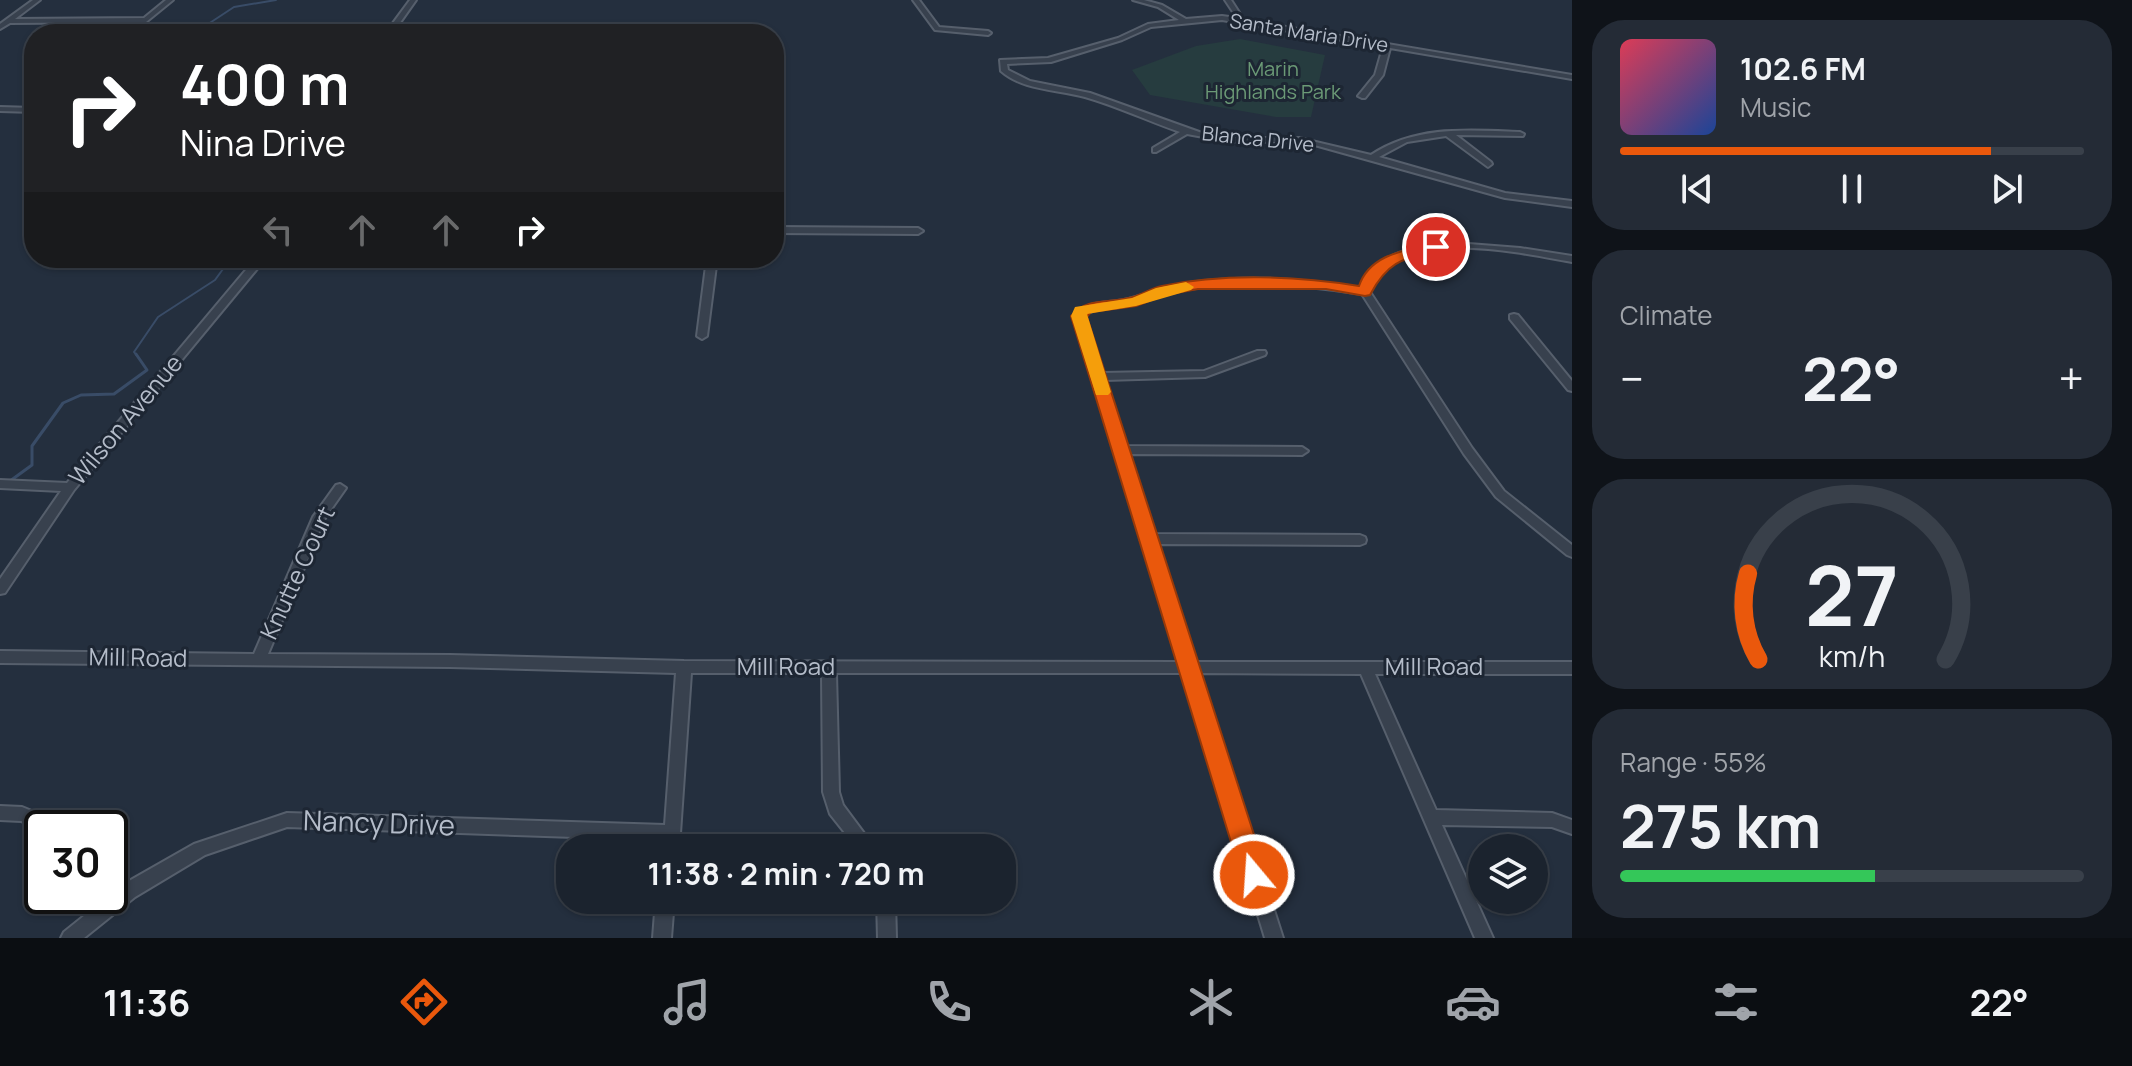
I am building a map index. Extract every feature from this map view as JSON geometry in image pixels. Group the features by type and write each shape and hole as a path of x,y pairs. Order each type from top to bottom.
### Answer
{"street":[{"path":"0,27 37,0"},
{"path":"8,21 146,20 170,0"},
{"path":"395,24 413,0"},
{"path":"916,0 937,29 988,33"},
{"path":"1136,0 1160,6 1183,20"},
{"path":"1228,0 1241,20"},
{"name":"Santa Maria Drive","path":"1003,62 1048,60 1120,39 1150,25 1183,20 1241,20 1572,77"},
{"path":"1362,96 1379,75 1387,46"},
{"name":"Blanca Drive","path":"1003,62 1005,71 1023,81 1091,96 1186,131 1234,141 1293,139 1499,196 1572,204"},
{"path":"0,109 24,110"},
{"path":"1156,150 1186,131"},
{"path":"1371,159 1396,143 1448,133 1520,134"},
{"path":"1448,133 1488,164"},
{"path":"784,230 918,231"},
{"path":"1365,292 1379,266 1417,250 1456,246 1572,259"},
{"name":"Wilson Avenue","path":"0,589 70,487 253,268"},
{"path":"702,336 711,268"},
{"path":"1274,938 1146,539 1079,316 1087,308 1123,305 1161,291 1198,284 1326,285 1365,292 1500,494 1570,548"},
{"path":"1514,317 1572,388"},
{"path":"1098,377 1205,374 1261,353"},
{"path":"1120,450 1302,451"},
{"path":"0,484 70,487"},
{"name":"Knutte Court","path":"258,660 319,517 340,488"},
{"path":"1146,539 1360,540"},
{"name":"Mill Road","path":"0,657 684,667 1572,668"},
{"path":"671,834 684,667"},
{"path":"829,667 831,792 836,809 856,834"},
{"path":"1365,667 1484,938"},
{"path":"0,813 24,815"},
{"path":"1431,817 1552,820 1572,827"},
{"name":"Nancy Drive","path":"70,938 129,891 200,849 287,820 556,834"},
{"path":"662,938 664,914"},
{"path":"886,914 887,938"}],"green space":[{"name":"Marin Highlands Park","path":"1240,39 1325,55 1311,117 1276,117 1150,95 1132,70 1196,46"}],"waterway":[{"path":"208,24 234,7 276,0"},
{"path":"137,356 134,352 158,317 215,280 224,268"},
{"path":"10,481 32,465 32,446 63,403 81,395 114,394 147,370 136,354"}],"slow traffic":[{"path":"1102,392 1080,311 1136,302 1161,291 1186,287"}],"route":[{"path":"1254,875 1146,539 1080,311 1136,302 1161,291 1198,284 1326,285 1365,292 1369,279 1379,266 1390,259 1436,247"}]}
